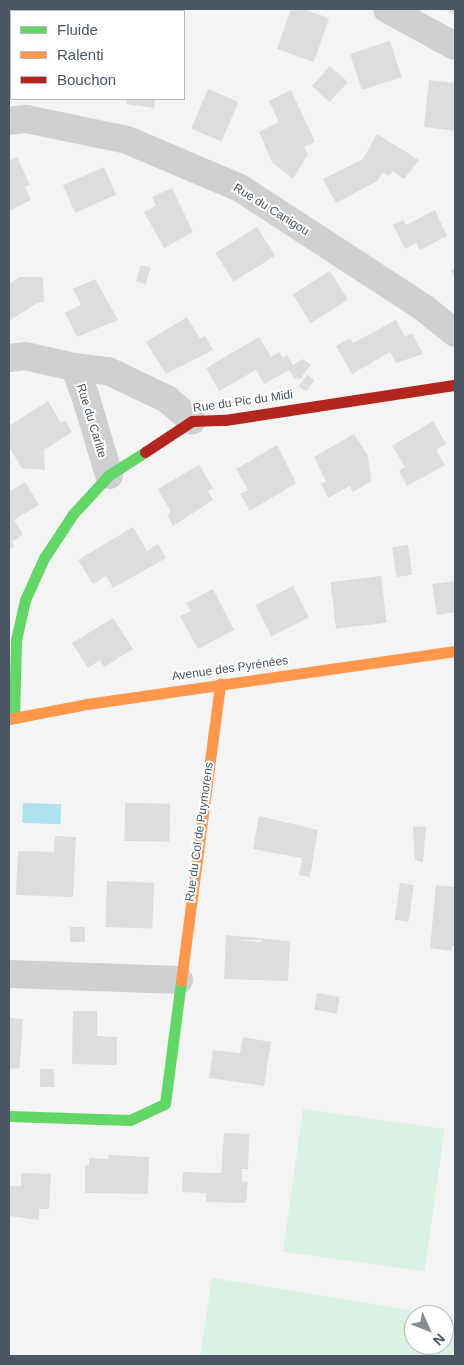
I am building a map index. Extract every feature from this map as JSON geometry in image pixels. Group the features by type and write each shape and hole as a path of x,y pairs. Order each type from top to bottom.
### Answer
{"street":[{"path":"387,9 455,46"},
{"name":"Rue du Canigou","path":"9,121 26,119 128,140 240,188 424,308 455,333"},
{"name":"Rue du Carlite","path":"9,358 25,356 74,367 108,371 167,398 192,421"},
{"name":"Rue du Carlite","path":"74,367 86,395 109,475"},
{"name":"Rue du Pic du Midi","path":"12,719 16,640 24,600 44,558 73,514 109,475 192,421 225,420 455,385"},
{"name":"Avenue des Pyrénées","path":"12,719 220,684 455,651"},
{"name":"Rue du Col de Puymorens","path":"9,1116 130,1120 165,1104 220,684"},
{"path":"9,974 180,980"}],"green space":[{"path":"303,1109 445,1129 425,1272 283,1252"},
{"path":"212,1278 404,1309 404,1355 454,1355 455,1317 455,1356 200,1356"}],"water":[{"path":"23,803 61,804 60,824 22,823"}],"building":[{"path":"291,9 302,9 329,18 314,62 277,49"},
{"path":"444,9 455,9 455,15"},
{"path":"390,41 402,77 362,90 350,54"},
{"path":"330,66 348,82 330,102 312,86"},
{"path":"429,80 455,83 455,131 424,127"},
{"path":"208,89 238,102 222,141 191,129"},
{"path":"291,90 315,142 304,147 308,154 293,179 272,162 259,132 279,122 269,101"},
{"path":"122,100 155,100 154,108 126,104 127,101"},
{"path":"377,134 419,160 404,179 393,171 389,176 383,172 377,181 336,203 323,179 363,159"},
{"path":"17,157 30,185 25,187 31,200 9,211 9,161"},
{"path":"104,167 116,194 75,213 63,185"},
{"path":"172,188 193,232 164,248 144,212 156,206 152,197"},
{"path":"435,210 447,236 420,250 416,243 405,249 393,225 403,220 406,225"},
{"path":"257,227 275,256 233,282 215,253"},
{"path":"141,265 151,268 146,284 136,281"},
{"path":"455,268 455,278 451,270"},
{"path":"330,271 348,300 311,323 293,294"},
{"path":"20,277 43,277 44,302 37,303 9,321 9,284"},
{"path":"95,279 118,320 77,337 65,313 81,305 73,289"},
{"path":"187,317 200,339 205,336 213,350 166,374 146,342"},
{"path":"396,320 405,337 412,333 423,354 396,363 390,352 352,374 336,346 350,338 353,343"},
{"path":"259,337 271,357 279,352 283,358 287,355 293,365 303,359 311,365 300,379 294,378 289,370 264,384 256,370 219,391 206,368"},
{"path":"307,375 314,380 306,392 299,386"},
{"path":"48,401 61,423 65,420 72,432 44,450 45,470 22,468 9,447 9,426"},
{"path":"433,421 446,444 436,450 445,465 407,486 399,471 405,467 392,446"},
{"path":"354,434 368,456 371,481 353,492 350,486 328,498 321,484 326,481 314,457"},
{"path":"277,445 296,483 250,511 240,494 248,490 236,469"},
{"path":"199,465 213,488 208,491 213,500 173,526 167,514 171,512 158,489"},
{"path":"25,482 39,505 14,520 23,534 12,542 14,546 9,550 9,492"},
{"path":"133,527 147,551 158,544 166,558 113,588 106,576 93,584 78,560"},
{"path":"408,545 412,575 396,577 392,547"},
{"path":"381,576 387,623 336,629 330,582"},
{"path":"455,581 455,612 437,615 432,584"},
{"path":"293,586 309,617 271,636 256,605"},
{"path":"213,589 234,630 198,649 180,616 191,611 186,603"},
{"path":"113,618 133,649 104,667 100,660 88,668 72,643"},
{"path":"125,803 170,804 169,842 124,841"},
{"path":"259,816 318,830 310,877 299,875 302,858 253,849"},
{"path":"413,826 426,827 423,862 415,860"},
{"path":"55,836 76,837 73,897 16,895 18,851 54,852"},
{"path":"107,881 154,883 152,929 105,927"},
{"path":"400,883 414,885 409,922 395,920"},
{"path":"436,885 455,887 455,946 452,946 452,951 430,948"},
{"path":"70,927 85,927 85,942 70,942"},
{"path":"226,935 290,941 288,981 224,979","holes":["235,940 262,940 261,942"]},
{"path":"317,993 340,997 337,1014 314,1010"},
{"path":"73,1011 97,1011 97,1036 117,1037 117,1065 72,1064"},
{"path":"9,1018 23,1019 19,1069 9,1068"},
{"path":"243,1037 271,1042 264,1086 209,1078 213,1050 240,1053"},
{"path":"40,1069 54,1069 54,1087 40,1087"},
{"path":"224,1133 249,1134 248,1169 242,1169 242,1181 248,1182 246,1203 206,1202 206,1193 182,1192 183,1172 221,1173"},
{"path":"109,1155 149,1157 148,1194 85,1193 85,1165 89,1165 89,1158 108,1159"},
{"path":"21,1173 51,1174 49,1209 39,1209 39,1220 9,1216 9,1186 21,1186"}],"traffic: fast":[{"path":"14,718 16,640 25,600 44,558 73,514 109,475 145,452"},
{"path":"9,1116 130,1120 165,1104 181,981"}],"traffic: slow":[{"path":"9,719 87,704 455,651"},
{"path":"181,981 220,684"}],"traffic: jam":[{"path":"145,452 192,421 225,420 455,385"}]}
